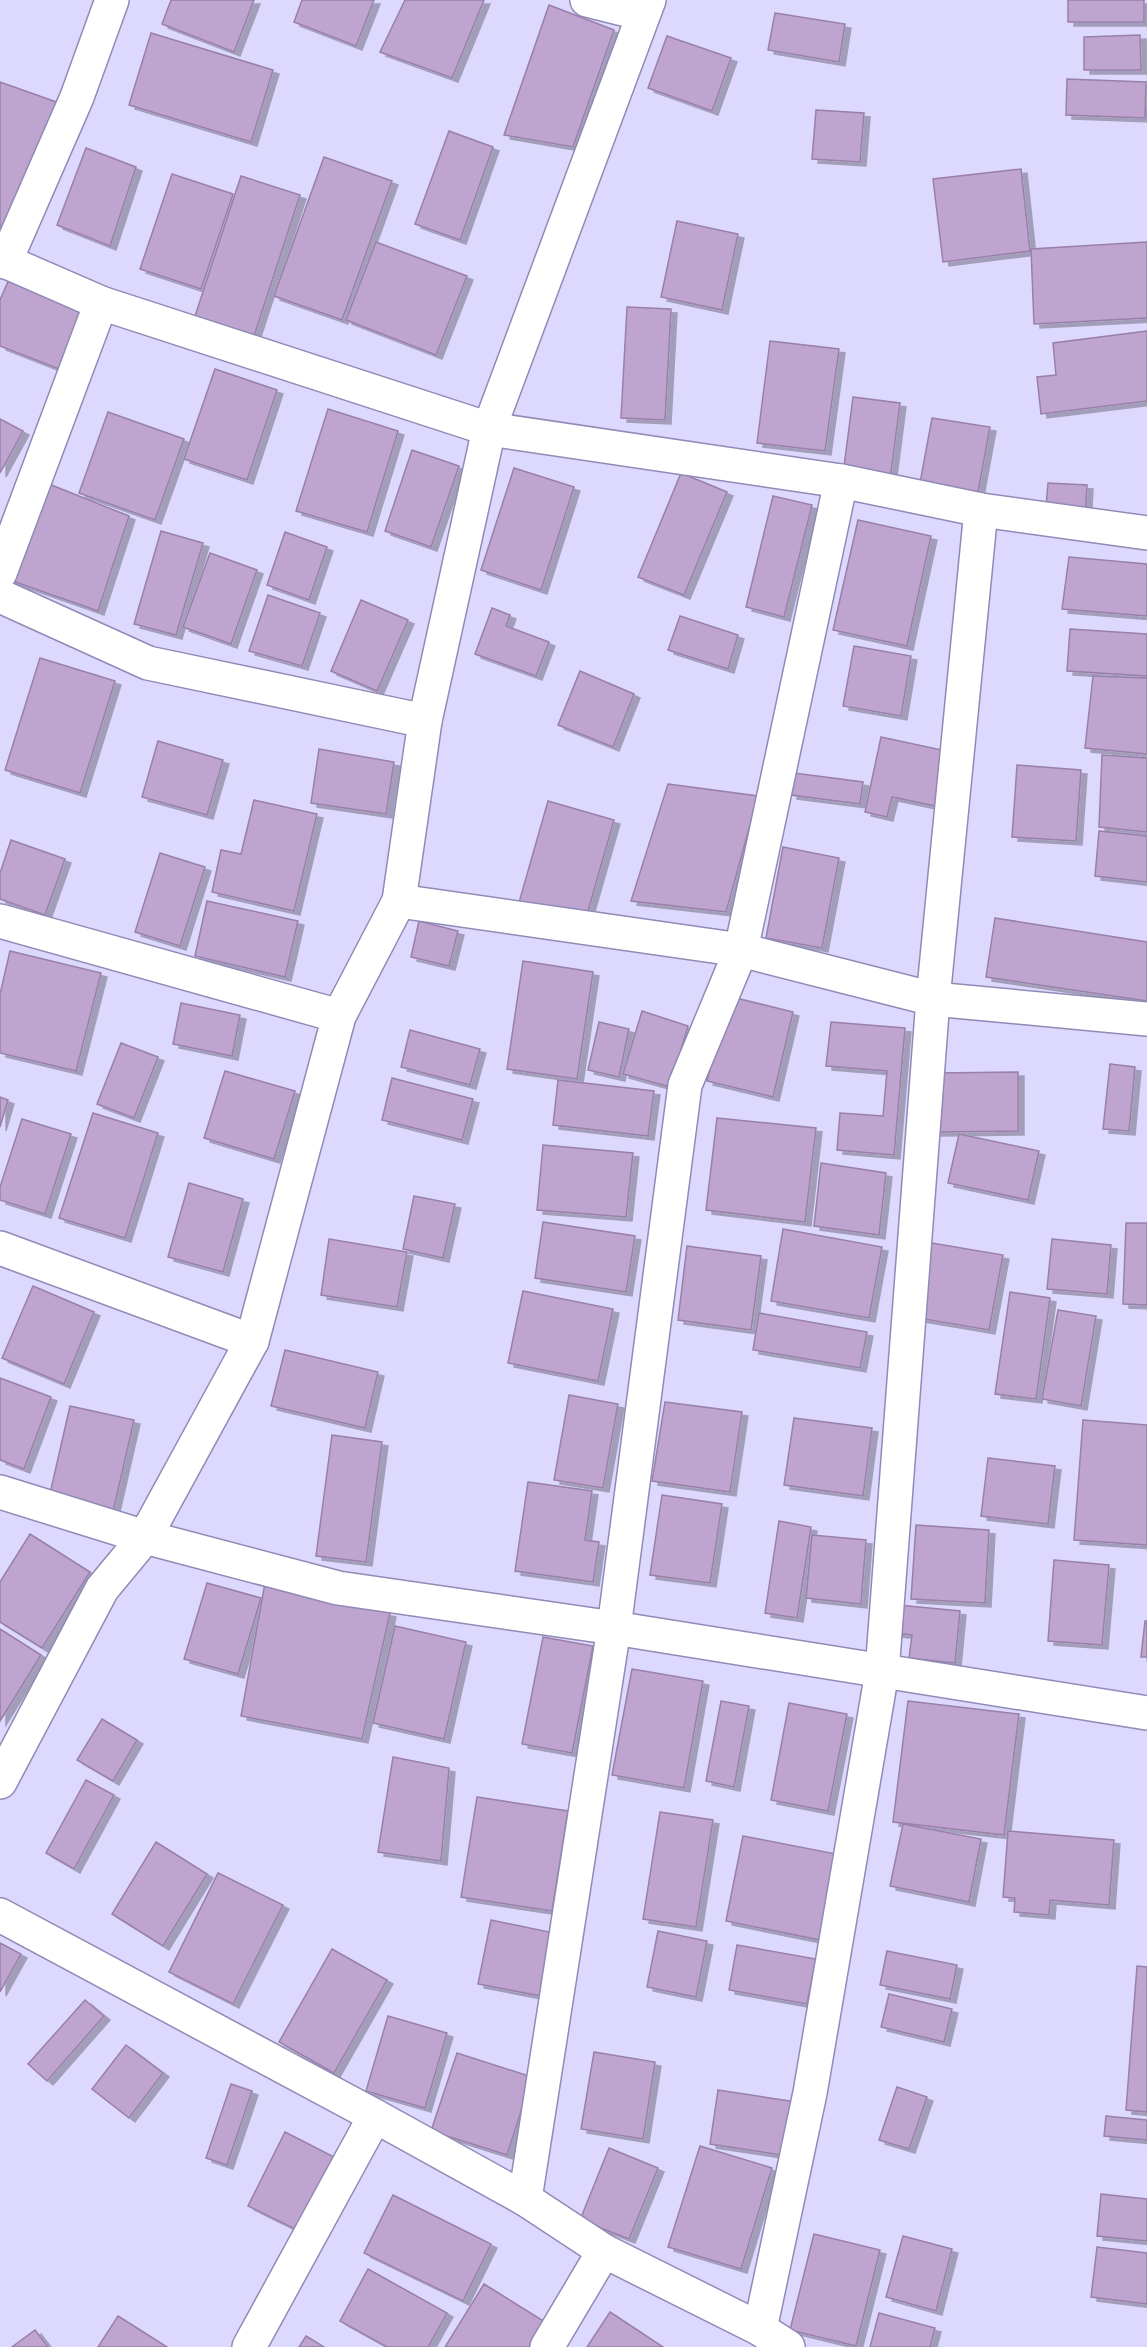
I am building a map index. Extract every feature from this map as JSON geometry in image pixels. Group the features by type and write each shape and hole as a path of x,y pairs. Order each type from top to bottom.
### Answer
{"street":[{"path":"112,0 77,97 2,260 101,303 489,429 841,481 981,510 1147,533"},
{"path":"0,1782 102,1589 146,1537 252,1341 339,1016 399,901 425,720 489,429 646,7 587,0"},
{"path":"0,573 101,303"},
{"path":"525,2199 614,1628 685,1085 741,950 841,481"},
{"path":"760,2329 810,2093 882,1672 933,999 981,510"},
{"path":"0,596 148,663 425,720"},
{"path":"399,901 741,950 933,999 1147,1019"},
{"path":"0,921 339,1016"},
{"path":"0,1248 252,1341"},
{"path":"0,1492 146,1537 338,1588 614,1628 1147,1713"},
{"path":"0,1915 525,2199 604,2251 760,2329 788,2347"},
{"path":"249,2347 375,2116"},
{"path":"547,2347 604,2251"}],"building":[{"path":"171,0 254,0 234,52 162,24"},
{"path":"302,0 374,0 356,46 294,22"},
{"path":"405,0 484,0 452,78 380,52"},
{"path":"1068,0 1144,0 1144,22 1068,22"},
{"path":"549,5 614,30 573,147 504,135"},
{"path":"775,13 845,24 839,62 768,50"},
{"path":"151,33 273,70 251,142 129,105"},
{"path":"1140,35 1141,70 1084,70 1084,37"},
{"path":"667,36 731,58 712,111 648,88"},
{"path":"1067,79 1146,82 1145,118 1066,115"},
{"path":"0,82 62,104 4,233 0,232"},
{"path":"816,110 864,113 860,162 812,159"},
{"path":"449,131 493,147 460,240 415,224"},
{"path":"86,148 136,167 110,246 57,225"},
{"path":"324,157 392,181 342,320 274,296"},
{"path":"1021,169 1030,251 943,262 933,179"},
{"path":"172,174 233,194 201,289 140,269"},
{"path":"241,176 300,195 254,336 195,316"},
{"path":"677,221 738,234 722,310 661,297"},
{"path":"376,242 467,276 436,355 346,320"},
{"path":"1147,242 1147,318 1034,324 1031,249"},
{"path":"10,277 85,306 59,369 0,346 0,300"},
{"path":"627,307 671,309 665,420 621,418"},
{"path":"1147,331 1147,401 1041,414 1037,377 1056,375 1053,343"},
{"path":"770,341 839,349 825,451 757,443"},
{"path":"215,369 277,390 247,480 184,459"},
{"path":"853,397 900,403 890,480 843,474"},
{"path":"328,409 398,431 367,532 296,511"},
{"path":"108,412 184,439 155,520 79,493"},
{"path":"932,418 990,427 978,492 920,483"},
{"path":"0,419 23,431 0,473"},
{"path":"412,450 459,466 431,547 385,531"},
{"path":"514,468 574,487 541,590 481,570"},
{"path":"681,473 727,492 684,595 638,577"},
{"path":"39,480 129,516 98,611 4,578"},
{"path":"1048,483 1087,485 1085,521 1045,519"},
{"path":"773,496 812,505 784,617 746,607"},
{"path":"858,520 931,536 907,646 833,630"},
{"path":"161,531 203,543 176,635 134,624"},
{"path":"285,532 327,547 309,600 267,585"},
{"path":"210,553 257,570 231,644 183,627"},
{"path":"1069,557 1147,564 1147,616 1062,609"},
{"path":"268,595 320,613 302,666 249,651"},
{"path":"361,600 408,620 377,691 331,671"},
{"path":"492,608 510,615 506,626 549,642 536,676 475,654"},
{"path":"680,616 738,635 728,669 668,650"},
{"path":"1070,629 1147,634 1147,676 1067,671"},
{"path":"854,646 911,656 901,716 843,706"},
{"path":"40,658 115,681 80,793 5,770"},
{"path":"580,671 634,694 613,747 558,725"},
{"path":"1093,676 1147,678 1147,754 1085,748"},
{"path":"881,737 951,752 940,807 892,797 887,817 865,812"},
{"path":"158,741 223,760 207,815 142,797"},
{"path":"319,749 394,762 386,814 311,803"},
{"path":"1102,755 1147,758 1147,832 1099,827"},
{"path":"1017,765 1081,770 1076,841 1012,837"},
{"path":"794,773 863,782 860,804 791,795"},
{"path":"668,784 758,796 726,912 631,901"},
{"path":"254,800 317,814 294,911 212,892 221,850 241,854"},
{"path":"548,801 614,820 584,925 518,906"},
{"path":"1099,831 1147,836 1147,882 1095,876"},
{"path":"11,840 65,859 45,915 0,899 0,873"},
{"path":"783,847 839,858 822,948 766,938"},
{"path":"160,853 205,867 180,946 135,932"},
{"path":"207,901 298,921 285,977 195,956"},
{"path":"995,918 1147,942 1147,1001 986,977"},
{"path":"419,921 458,931 449,966 411,957"},
{"path":"10,951 101,973 76,1071 0,1053 0,994"},
{"path":"523,961 593,972 577,1079 507,1069"},
{"path":"728,996 793,1012 773,1097 707,1081"},
{"path":"181,1003 240,1015 232,1056 173,1044"},
{"path":"642,1011 688,1026 670,1087 623,1074"},
{"path":"599,1022 629,1029 619,1077 588,1070"},
{"path":"831,1022 905,1028 894,1155 837,1150 840,1113 883,1116 887,1071 826,1066"},
{"path":"410,1030 480,1049 470,1085 401,1067"},
{"path":"121,1043 158,1057 134,1118 97,1104"},
{"path":"1110,1064 1135,1067 1129,1131 1103,1129"},
{"path":"225,1071 295,1091 274,1159 204,1138"},
{"path":"1018,1072 1018,1131 935,1132 935,1073"},
{"path":"392,1078 473,1099 462,1140 382,1120"},
{"path":"558,1080 654,1091 648,1136 553,1125"},
{"path":"0,1097 8,1100 0,1127"},
{"path":"93,1113 158,1133 125,1238 59,1218"},
{"path":"717,1118 816,1128 805,1222 706,1210"},
{"path":"22,1119 71,1134 45,1214 0,1200 0,1187"},
{"path":"959,1134 1039,1151 1028,1200 948,1183"},
{"path":"543,1145 633,1153 626,1217 537,1210"},
{"path":"821,1163 886,1173 879,1235 814,1226"},
{"path":"189,1183 243,1199 223,1272 168,1257"},
{"path":"414,1196 455,1204 443,1258 403,1249"},
{"path":"543,1222 635,1236 626,1292 535,1278"},
{"path":"1126,1223 1147,1223 1147,1305 1123,1304"},
{"path":"783,1229 882,1247 869,1318 771,1301"},
{"path":"329,1239 407,1252 397,1307 321,1295"},
{"path":"1052,1239 1111,1245 1107,1294 1047,1289"},
{"path":"926,1242 1003,1255 989,1330 912,1317"},
{"path":"687,1246 761,1256 751,1330 678,1320"},
{"path":"33,1286 94,1312 64,1384 2,1358"},
{"path":"523,1291 613,1309 598,1381 508,1363"},
{"path":"1010,1292 1050,1298 1036,1399 995,1394"},
{"path":"1058,1310 1096,1316 1081,1406 1042,1399"},
{"path":"759,1313 867,1332 860,1368 753,1350"},
{"path":"285,1350 378,1372 365,1428 271,1406"},
{"path":"0,1378 51,1397 24,1469 0,1460"},
{"path":"569,1395 618,1404 603,1488 554,1480"},
{"path":"665,1402 742,1412 730,1492 652,1481"},
{"path":"70,1406 134,1420 113,1512 49,1498"},
{"path":"794,1418 872,1428 863,1496 784,1485"},
{"path":"1083,1420 1147,1425 1147,1545 1074,1540"},
{"path":"332,1435 382,1442 366,1562 316,1556"},
{"path":"988,1458 1055,1466 1048,1524 981,1516"},
{"path":"528,1482 592,1491 585,1540 599,1542 593,1582 515,1571"},
{"path":"662,1495 722,1504 710,1583 650,1575"},
{"path":"779,1521 811,1527 797,1618 765,1613"},
{"path":"916,1525 989,1530 985,1603 911,1599"},
{"path":"30,1534 90,1572 42,1648 0,1622 0,1582"},
{"path":"812,1535 866,1540 861,1604 806,1598"},
{"path":"1054,1560 1109,1565 1102,1645 1048,1641"},
{"path":"207,1583 261,1598 238,1674 184,1659"},
{"path":"265,1583 390,1613 362,1739 241,1716"},
{"path":"898,1605 960,1611 955,1663 909,1658 912,1635 895,1633"},
{"path":"1145,1621 1147,1621 1147,1657 1141,1657"},
{"path":"395,1626 466,1642 444,1739 373,1723"},
{"path":"0,1629 41,1655 0,1721"},
{"path":"543,1637 593,1646 572,1753 522,1744"},
{"path":"632,1669 703,1681 684,1788 612,1775"},
{"path":"721,1701 749,1706 734,1787 706,1781"},
{"path":"908,1701 1019,1714 1004,1835 893,1822"},
{"path":"789,1703 847,1714 828,1811 771,1800"},
{"path":"102,1719 137,1740 113,1781 77,1760"},
{"path":"393,1757 449,1768 441,1861 378,1852"},
{"path":"86,1780 114,1795 74,1869 46,1853"},
{"path":"477,1797 568,1811 552,1911 461,1897"},
{"path":"660,1812 713,1820 696,1927 643,1919"},
{"path":"903,1824 981,1839 969,1902 890,1886"},
{"path":"1008,1831 1114,1840 1109,1905 1050,1900 1049,1915 1014,1912 1015,1898 1003,1897"},
{"path":"743,1836 836,1854 820,1940 726,1921"},
{"path":"156,1842 207,1874 163,1946 112,1914"},
{"path":"218,1873 283,1905 233,2004 169,1972"},
{"path":"491,1920 554,1933 541,1996 478,1984"},
{"path":"658,1931 707,1941 696,1997 647,1987"},
{"path":"0,1943 21,1954 0,1992"},
{"path":"737,1945 816,1959 807,2004 729,1990"},
{"path":"332,1949 387,1980 334,2073 279,2042"},
{"path":"887,1951 957,1965 950,1999 880,1985"},
{"path":"1137,1966 1147,1967 1147,2112 1126,2110"},
{"path":"889,1994 952,2009 944,2042 881,2027"},
{"path":"85,2000 104,2016 47,2081 28,2064"},
{"path":"388,2016 447,2033 425,2108 366,2091"},
{"path":"126,2045 163,2073 129,2118 92,2089"},
{"path":"594,2052 655,2062 643,2139 581,2129"},
{"path":"457,2053 532,2077 507,2155 431,2131"},
{"path":"231,2084 252,2091 227,2165 206,2158"},
{"path":"897,2087 927,2097 909,2149 879,2140"},
{"path":"718,2090 796,2102 788,2156 710,2144"},
{"path":"1106,2116 1147,2120 1147,2140 1104,2136"},
{"path":"285,2132 338,2159 301,2232 248,2206"},
{"path":"700,2146 772,2168 741,2269 668,2247"},
{"path":"609,2148 658,2168 629,2239 580,2220"},
{"path":"1101,2194 1147,2199 1147,2241 1097,2236"},
{"path":"393,2195 491,2244 463,2301 364,2253"},
{"path":"814,2234 880,2250 856,2346 790,2330"},
{"path":"903,2236 952,2249 936,2311 886,2297"},
{"path":"1097,2247 1147,2253 1147,2304 1091,2297"},
{"path":"368,2269 447,2313 428,2347 387,2347 340,2321"},
{"path":"484,2284 545,2322 529,2347 445,2347"},
{"path":"610,2312 663,2347 587,2347"},
{"path":"879,2313 935,2328 930,2347 870,2347"},
{"path":"118,2316 167,2347 98,2347"},
{"path":"35,2330 48,2347 12,2347"},
{"path":"306,2336 324,2347 299,2347"}]}
